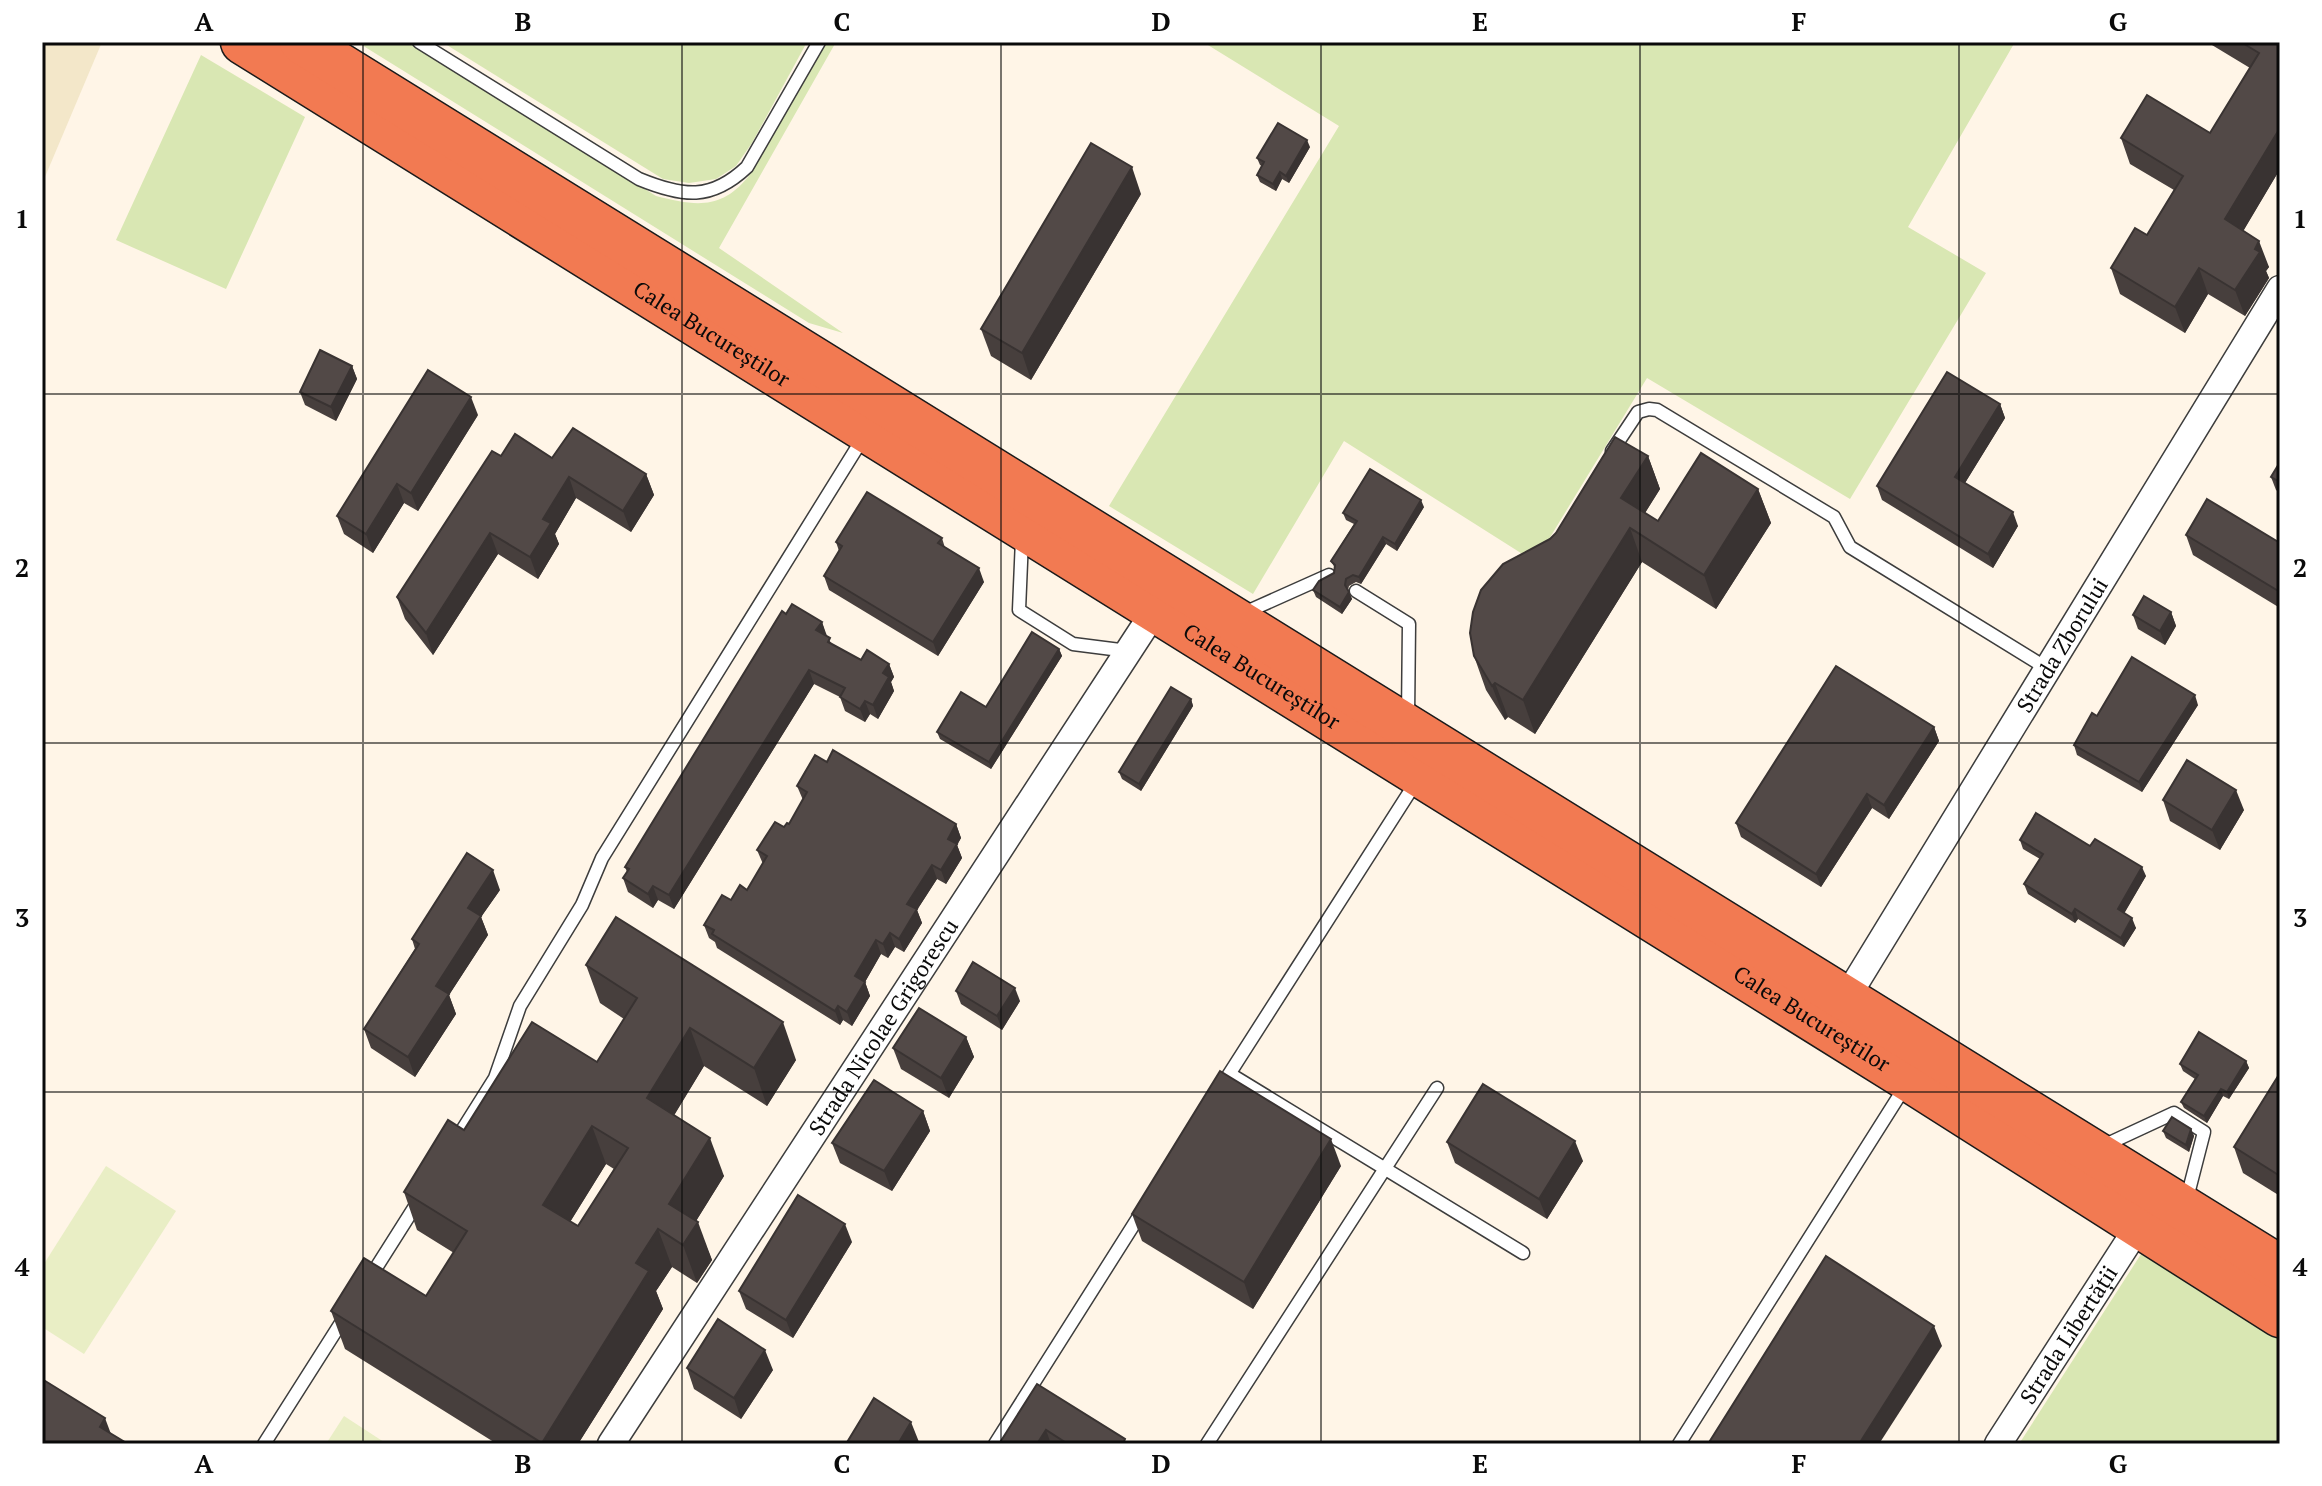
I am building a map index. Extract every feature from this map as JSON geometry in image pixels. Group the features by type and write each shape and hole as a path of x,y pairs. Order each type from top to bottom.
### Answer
{"highway":[{"name":"Calea Bucureștilor","path":"243,42 1154,612 1909,1079 2280,1315"},
{"name":"Calea Bucureștilor","path":"302,42 2280,1268"}],"street":[{"name":"Strada Zborului","path":"1845,1000 2280,289"},
{"name":"Strada Nicolae Grigorescu","path":"611,1444 1154,612"},
{"name":"Strada Libertății","path":"1998,1444 2138,1227"}],"lane":[{"path":"419,42 639,179 665,190 689,194 710,191 731,182 747,167 819,42"},
{"path":"1601,469 1638,412 1657,410 1834,517 1850,547 2048,669"},
{"path":"448,1153 495,1078 520,1006 582,905 602,858 868,432"},
{"path":"1023,528 1019,610 1073,644 1129,651"},
{"path":"1230,619 1329,575"},
{"path":"1356,591 1409,624 1408,728"},
{"path":"1213,1100 1420,776"},
{"path":"1230,1074 1523,1253"},
{"path":"1679,1444 1909,1079"},
{"path":"1210,1443 1437,1088"},
{"path":"2091,1152 2174,1113 2204,1132 2184,1209"},
{"path":"264,1444 425,1190"},
{"path":"995,1444 1154,1193"}],"shaded area":[{"path":"42,42 102,42 42,184"}],"green space":[{"path":"357,42 411,42 656,196 706,203 728,195 748,177 823,42 836,42 719,248 843,333 809,323"},
{"path":"442,42 807,42 752,143 736,166 716,179 689,183 663,179"},
{"path":"1203,42 2015,42 1908,227 1986,273 1850,499 1647,378 1535,562 1344,441 1253,594 1109,506 1339,126"},
{"path":"201,55 305,117 226,289 116,240"},
{"path":"106,1166 176,1211 84,1354 42,1327 42,1267"},
{"path":"2143,1251 2280,1339 2280,1444 2019,1444"},
{"path":"344,1416 387,1444 326,1444"}],"building":[{"path":"2241,42 2280,42 2280,128 2225,219 2259,241 2255,249 2260,252 2235,290 2199,268 2175,307 2111,268 2135,228 2147,235 2183,176 2121,138 2147,95 2210,133 2259,53"},
{"path":"1278,123 1307,140 1286,176 1280,172 1273,184 1257,175 1264,162 1257,158"},
{"path":"1091,143 1132,167 1022,353 981,329"},
{"path":"320,350 352,366 331,407 300,392"},
{"path":"428,370 471,397 411,493 397,484 366,534 337,516"},
{"path":"1947,372 2000,404 1955,477 2013,512 1988,554 1877,486"},
{"path":"573,428 646,474 623,511 569,477 543,519 551,523 530,557 490,533 426,633 397,597 492,451 501,456 515,434 552,458"},
{"path":"1615,437 1648,456 1621,498 1658,521 1701,453 1758,489 1704,575 1630,528 1523,700 1495,683 1492,686 1474,656 1470,633 1473,612 1481,590 1503,564 1556,533"},
{"path":"2280,462 2280,482 2271,477"},
{"path":"1370,469 1421,500 1395,544 1383,537 1359,577 1353,575 1346,579 1349,592 1340,607 1313,590 1319,581 1334,573 1335,565 1331,561 1357,521 1343,513"},
{"path":"867,492 942,538 938,543 979,568 933,642 824,576 842,546 836,542"},
{"path":"2207,499 2280,543 2280,592 2186,535"},
{"path":"2144,596 2171,612 2160,631 2133,615"},
{"path":"792,604 822,622 816,630 830,638 828,642 861,660 867,650 889,664 883,673 889,677 873,705 865,701 860,709 840,697 845,688 809,670 669,895 653,886 648,894 623,878 629,869 625,867 782,611 786,614"},
{"path":"1032,632 1059,649 989,762 937,732 961,692 986,707"},
{"path":"2132,657 2195,695 2139,782 2074,745 2092,713 2097,716"},
{"path":"1836,666 1934,727 1884,805 1867,794 1816,874 1736,823"},
{"path":"1171,687 1191,699 1139,784 1119,772"},
{"path":"833,750 956,824 948,839 957,844 941,870 932,865 907,904 917,909 899,939 890,933 883,944 876,940 855,976 865,982 847,1012 838,1006 835,1011 712,934 714,930 704,925 722,895 731,900 740,885 747,890 767,856 757,850 775,822 784,827 789,824 807,792 797,786 815,755 827,762"},
{"path":"2187,760 2236,790 2212,830 2163,800"},
{"path":"2036,813 2090,846 2095,839 2142,867 2118,909 2132,918 2121,938 2075,909 2072,914 2024,884 2043,854 2020,840"},
{"path":"467,853 493,870 468,908 481,916 436,986 449,994 408,1057 364,1029 419,944 412,939"},
{"path":"616,917 783,1022 754,1068 690,1028 647,1098 710,1138 669,1204 698,1222 683,1245 658,1229 636,1263 649,1271 542,1443 331,1311 364,1258 426,1296 467,1231 404,1192 448,1120 464,1130 532,1022 597,1062 637,998 586,965","holes":["592,1126 628,1148 578,1226 543,1205"]},
{"path":"973,962 1015,988 997,1016 956,991"},
{"path":"919,1008 966,1037 941,1078 893,1048"},
{"path":"2199,1032 2246,1061 2227,1092 2221,1089 2204,1116 2181,1102 2198,1075 2180,1064"},
{"path":"1220,1071 1331,1139 1244,1282 1132,1214"},
{"path":"2280,1073 2280,1176 2234,1147"},
{"path":"874,1080 923,1111 884,1171 832,1143"},
{"path":"1483,1084 1575,1141 1539,1199 1447,1142"},
{"path":"2172,1117 2191,1129 2186,1145 2163,1131"},
{"path":"798,1195 845,1224 786,1320 739,1291"},
{"path":"1826,1256 1934,1326 1859,1444 1708,1444"},
{"path":"718,1319 765,1350 734,1398 687,1368"},
{"path":"42,1379 105,1418 100,1427 128,1444 42,1444"},
{"path":"1037,1384 1125,1439 1123,1444 1068,1444 1046,1430 1037,1444 999,1444"},
{"path":"874,1398 911,1422 898,1444 846,1444"}]}
